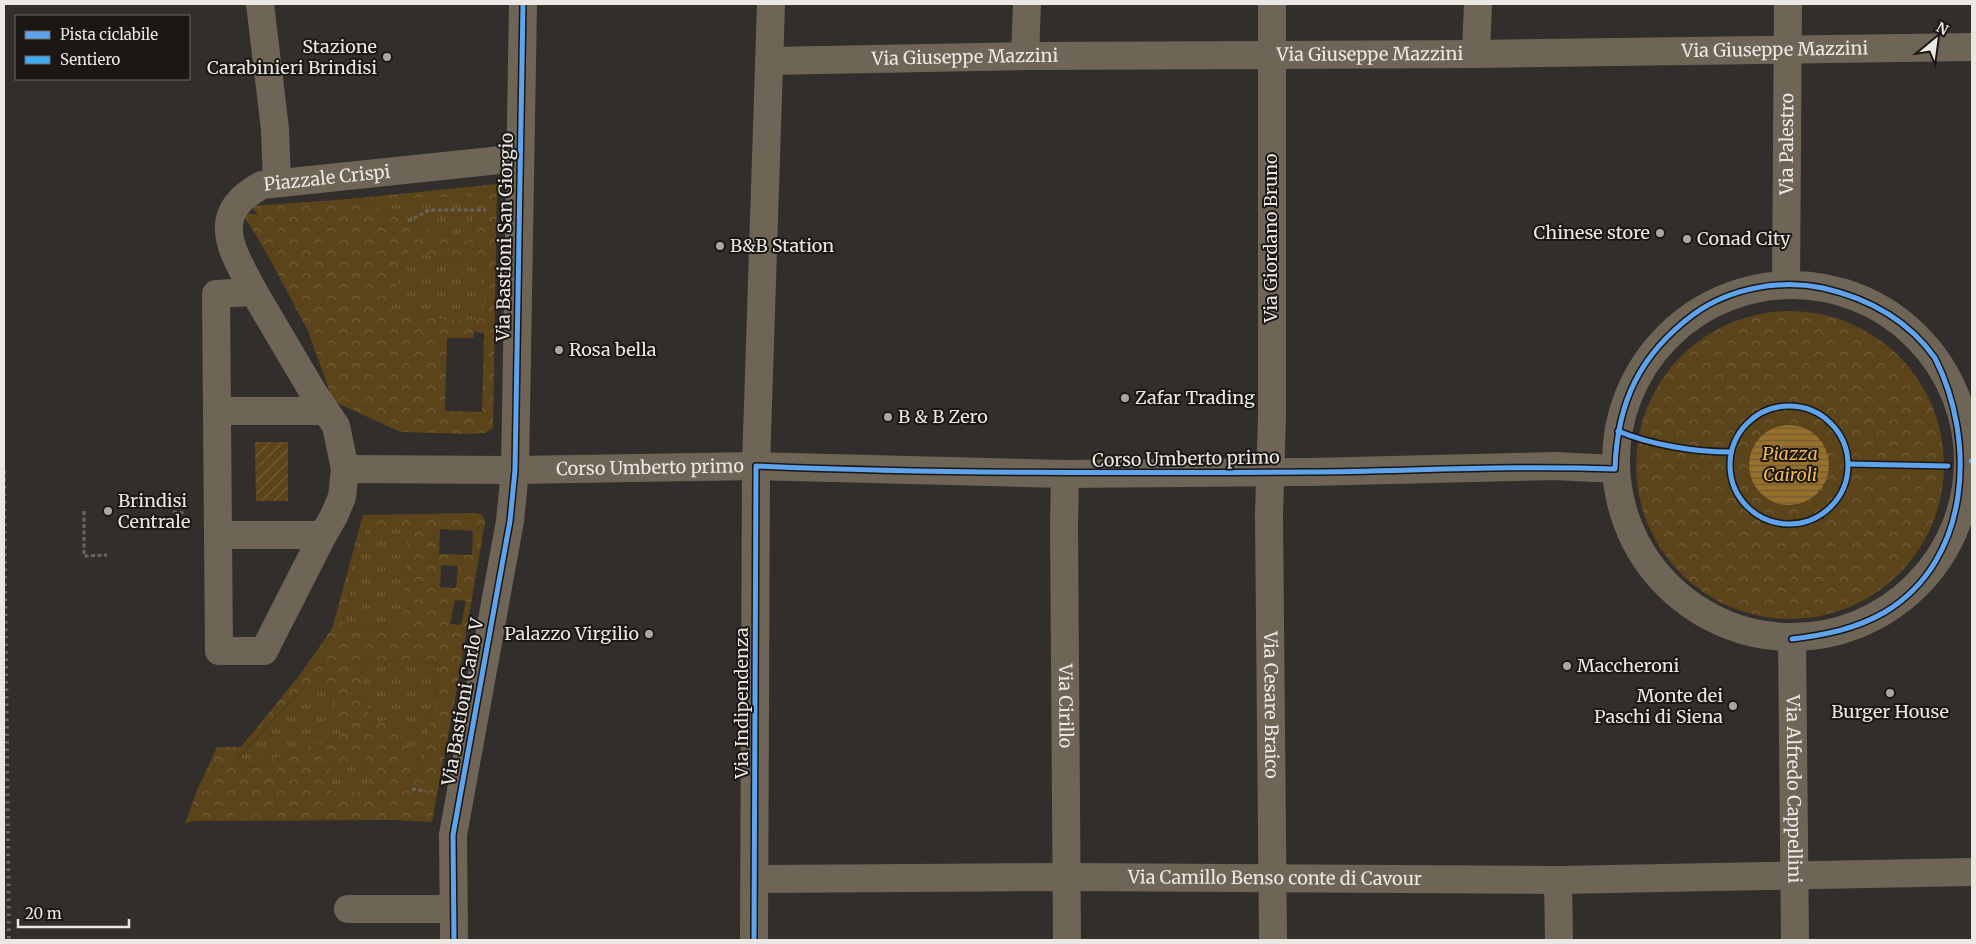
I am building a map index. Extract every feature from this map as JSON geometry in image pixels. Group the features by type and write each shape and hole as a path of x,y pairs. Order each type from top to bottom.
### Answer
{"street":[{"path":"260,4 275,130 278,183"},
{"name":"Via Bastioni San Giorgio","path":"515,470 522,4"},
{"name":"Via Indipendenza","path":"754,940 756,466 771,4"},
{"path":"1025,56 1027,4"},
{"name":"Via Giordano Bruno","path":"1270,471 1272,416 1270,54 1272,4"},
{"path":"1476,54 1478,4"},
{"name":"Via Palestro","path":"1786,285 1788,4"},
{"name":"Via Giuseppe Mazzini","path":"769,62 1025,56 1476,54 1972,47"},
{"name":"Piazzale Crispi","path":"218,535 219,651 264,651 334,516 342,497 345,469 336,426 312,392 254,292 232,249 228,233 230,217 237,204 248,192 262,185 520,158"},
{"path":"1786,285 1811,286 1847,294 1880,309 1910,330 1935,357 1953,389 1965,424 1963,463 1965,498 1959,520 1947,548 1930,573 1909,594 1884,612 1857,625 1828,634 1792,639 1744,631 1718,621 1694,608 1672,590 1653,570 1638,547 1626,522 1618,496 1615,468 1616,442 1624,407 1630,390 1642,367 1658,345 1698,311 1722,299 1748,290 1786,285"},
{"path":"254,292 216,294 218,535 323,535"},
{"path":"217,411 326,411"},
{"name":"Corso Umberto primo","path":"345,469 515,470 756,466 1065,474 1555,466 1615,468"},
{"name":"Via Bastioni Carlo V","path":"454,940 453,836 510,521 515,470"},
{"name":"Via Cesare Braico","path":"1270,471 1273,940"},
{"name":"Via Cirillo","path":"1065,474 1067,940"},
{"name":"Via Alfredo Cappellini","path":"1792,639 1795,940"},
{"name":"Via Camillo Benso conte di Cavour","path":"755,879 1066,877 1558,880 1972,872"},
{"path":"1558,880 1558,940"},
{"path":"348,909 453,909"}],"path":[{"path":"408,221 430,210 519,210"},
{"path":"1794,406 1817,413 1830,422 1843,442 1849,464 1847,480 1842,494 1826,511 1806,522 1783,524 1761,517 1743,503 1732,483 1731,452 1737,438 1751,420 1771,409 1794,406"},
{"path":"1633,437 1707,452 1731,452"},
{"path":"1849,464 1963,463"},
{"path":"84,511 84,556 107,555"}],"green space":[{"path":"497,184 493,428 485,433 400,432 333,401 308,331 271,261 242,212 258,215 251,206 349,199","holes":["474,195 472,240 457,241 360,201","409,250 452,263 486,262 483,319 445,320 388,309","474,332 484,333 482,412 445,411 447,338 473,338"]},
{"path":"474,194 472,240 457,241 359,201"},
{"path":"409,249 452,263 486,262 484,320 445,320 387,309"},
{"name":"Piazza Cairoli","path":"1790,311 1820,314 1849,323 1876,337 1899,356 1918,379 1932,406 1941,435 1944,465 1941,495 1932,524 1918,551 1899,574 1876,593 1849,607 1820,616 1790,619 1760,616 1731,607 1704,593 1681,574 1662,551 1648,524 1639,495 1636,465 1639,435 1648,406 1662,379 1681,356 1704,337 1731,323 1760,314"},
{"path":"255,442 288,442 288,501 256,501"},
{"path":"474,513 482,514 485,522 432,822 394,820 193,821 185,824 198,788 217,747 241,747 298,677 332,629 363,515","holes":["367,525 409,528 402,631 342,625","440,529 473,531 472,555 439,554","441,565 458,566 456,588 440,587","455,600 466,601 461,625 450,624","359,660 441,664 420,782 399,719 371,723","319,670 324,671 341,736 244,769 237,767 238,758","366,759 370,792 332,793 331,767"]},
{"path":"367,524 409,528 403,631 342,625"},
{"path":"359,660 441,664 420,783 371,723"},
{"path":"319,670 324,671 342,736 243,769 237,767 238,759"},
{"path":"366,758 370,792 332,794 331,767"}],"shaded area":[{"path":"1789,425 1804,428 1817,437 1826,450 1829,465 1826,480 1817,493 1804,502 1789,505 1774,502 1761,493 1752,480 1749,465 1752,450 1761,437 1774,428"}],"railway":[{"path":"4,471 9,940"}],"cycle path":[{"path":"454,940 453,835 510,521 515,470 523,4"},
{"path":"754,940 756,466 963,472 1101,473 1539,468 1615,469 1621,422 1635,381 1659,346 1675,329 1708,305 1739,292 1773,285 1807,285 1839,292 1885,312 1912,332 1924,344 1935,358 1948,390 1957,425 1960,460 1958,496 1950,530 1935,562 1914,589 1885,612 1863,623 1828,633 1792,639"},
{"path":"1789,406 1812,410 1831,423 1844,442 1848,465 1844,488 1831,507 1812,520 1789,524 1766,520 1747,507 1734,488 1730,465 1734,442 1747,423 1766,410 1789,406"},
{"path":"1618,431 1673,447 1731,452"},
{"path":"1849,464 1948,466"}],"place":[{"name":"Stazione Carabinieri Brindisi","path":"387,57"},
{"name":"Chinese store","path":"1660,233"},
{"name":"Conad City","path":"1687,239"},
{"name":"B&B Station","path":"720,246"},
{"name":"Rosa bella","path":"559,350"},
{"name":"Zafar Trading","path":"1125,398"},
{"name":"B & B Zero","path":"888,417"},
{"name":"Brindisi Centrale","path":"108,511"},
{"name":"Palazzo Virgilio","path":"649,634"},
{"name":"Maccheroni","path":"1567,666"},
{"name":"Burger House","path":"1890,693"},
{"name":"Monte dei Paschi di Siena","path":"1733,706"}]}
